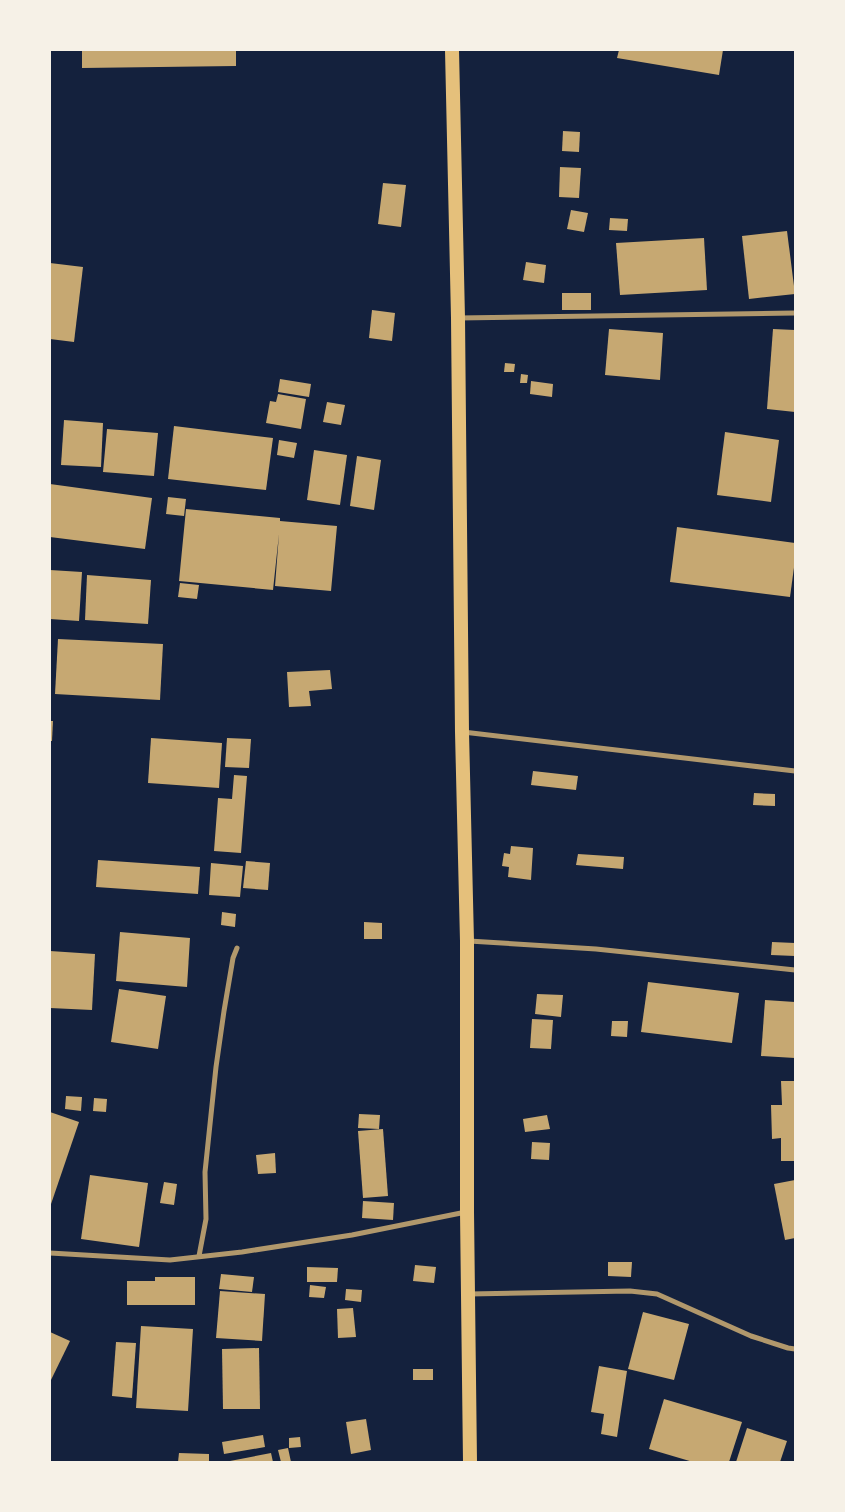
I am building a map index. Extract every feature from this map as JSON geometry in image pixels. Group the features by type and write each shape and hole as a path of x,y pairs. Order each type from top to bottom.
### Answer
{"highway":[{"path":"452,50 467,941 467,1212 470,1462"}],"street":[{"path":"458,318 795,313"},
{"path":"462,732 795,771"},
{"path":"467,941 596,949 795,970"},
{"path":"199,1256 206,1219 205,1172 216,1068 233,958 237,948"},
{"path":"50,1253 170,1260 242,1252 352,1235 467,1212"},
{"path":"468,1294 630,1291 657,1294 751,1336 795,1349"}],"building":[{"path":"82,50 236,50 236,66 82,68"},
{"path":"619,50 723,50 719,75 617,58"},
{"path":"563,131 580,132 579,152 562,151"},
{"path":"560,167 581,168 579,198 559,197"},
{"path":"383,183 406,185 401,227 378,224"},
{"path":"571,210 588,213 584,232 567,229"},
{"path":"610,218 628,219 627,231 609,230"},
{"path":"787,231 795,294 749,299 742,236"},
{"path":"704,238 707,290 620,295 616,243"},
{"path":"526,262 546,265 544,283 523,280"},
{"path":"50,263 83,267 74,342 50,339"},
{"path":"562,293 591,293 591,310 562,310"},
{"path":"372,310 395,313 392,341 369,338"},
{"path":"609,329 663,333 660,380 605,375"},
{"path":"773,329 795,330 795,412 767,409"},
{"path":"505,363 515,364 514,372 504,372"},
{"path":"521,374 528,375 527,383 520,383"},
{"path":"280,379 311,384 309,397 278,392"},
{"path":"531,381 553,384 552,397 530,394"},
{"path":"278,394 306,399 301,429 266,423 270,401 276,402"},
{"path":"327,402 345,405 341,425 323,422"},
{"path":"64,420 103,423 101,467 61,465"},
{"path":"174,426 273,438 266,490 168,479"},
{"path":"107,429 158,433 154,476 103,472"},
{"path":"725,432 779,440 771,502 717,495"},
{"path":"279,440 297,443 294,458 277,455"},
{"path":"314,450 347,455 340,505 307,500"},
{"path":"357,456 381,460 374,510 350,506"},
{"path":"50,484 152,498 145,549 50,537"},
{"path":"168,497 186,499 184,516 166,514"},
{"path":"186,509 280,518 280,521 337,526 331,591 275,586 279,534 273,590 179,581"},
{"path":"677,527 795,543 795,560 790,597 670,582"},
{"path":"50,570 82,572 79,621 50,619"},
{"path":"87,575 151,580 148,624 85,620"},
{"path":"180,583 199,585 197,599 178,597"},
{"path":"58,639 163,644 160,700 55,694"},
{"path":"330,670 332,689 309,691 311,706 289,707 287,672"},
{"path":"50,721 53,721 52,741 50,741"},
{"path":"151,738 222,743 219,788 148,783"},
{"path":"227,738 251,739 249,768 225,767"},
{"path":"533,771 578,776 576,790 531,785"},
{"path":"234,775 247,776 241,853 214,851 218,798 232,799"},
{"path":"754,793 775,794 775,806 753,805"},
{"path":"511,846 533,848 531,880 508,877 509,867 502,866 504,853 510,854"},
{"path":"578,854 624,857 623,869 576,865"},
{"path":"98,860 200,867 198,894 96,887"},
{"path":"246,861 270,863 268,890 243,888"},
{"path":"211,863 243,866 240,897 209,895"},
{"path":"222,912 236,914 235,927 221,925"},
{"path":"364,922 382,923 382,939 364,939"},
{"path":"120,932 190,938 187,987 116,981"},
{"path":"772,942 795,943 795,956 771,955"},
{"path":"50,951 95,954 92,1010 50,1008"},
{"path":"648,982 739,993 732,1043 641,1032"},
{"path":"119,989 166,996 158,1049 111,1042"},
{"path":"537,994 563,995 561,1017 535,1014"},
{"path":"765,1000 795,1002 795,1058 761,1056"},
{"path":"532,1019 553,1020 551,1049 530,1048"},
{"path":"612,1021 628,1021 627,1037 611,1036"},
{"path":"781,1081 795,1081 795,1161 781,1161 781,1138 772,1139 771,1105 782,1105"},
{"path":"66,1096 82,1097 81,1111 65,1109"},
{"path":"94,1098 107,1099 106,1112 93,1111"},
{"path":"50,1112 79,1122 50,1207"},
{"path":"359,1114 380,1115 379,1129 358,1128"},
{"path":"547,1115 550,1129 525,1132 523,1119"},
{"path":"383,1129 388,1196 363,1198 358,1131"},
{"path":"532,1142 550,1143 549,1160 531,1159"},
{"path":"275,1153 276,1173 258,1174 256,1155"},
{"path":"90,1175 148,1183 139,1247 81,1239"},
{"path":"795,1180 795,1238 785,1240 774,1184"},
{"path":"164,1182 177,1184 174,1205 160,1203"},
{"path":"363,1201 394,1203 393,1220 362,1218"},
{"path":"608,1262 632,1262 631,1277 608,1276"},
{"path":"415,1265 436,1267 434,1283 413,1281"},
{"path":"307,1267 338,1268 337,1282 307,1282"},
{"path":"221,1274 254,1277 252,1292 219,1289"},
{"path":"155,1277 195,1277 195,1305 127,1305 127,1281 155,1281"},
{"path":"310,1285 326,1287 324,1298 309,1297"},
{"path":"346,1289 362,1290 361,1302 345,1300"},
{"path":"220,1291 265,1294 262,1341 216,1338"},
{"path":"353,1308 356,1337 338,1338 337,1309"},
{"path":"643,1312 689,1324 674,1380 628,1369"},
{"path":"141,1326 193,1329 188,1411 136,1408"},
{"path":"50,1332 70,1341 50,1382"},
{"path":"116,1342 136,1343 132,1398 112,1396"},
{"path":"259,1348 260,1409 223,1409 222,1349"},
{"path":"599,1366 627,1371 617,1437 601,1434 604,1414 591,1412"},
{"path":"413,1369 433,1369 433,1380 413,1380"},
{"path":"664,1399 742,1422 729,1462 693,1462 649,1449"},
{"path":"366,1419 371,1450 351,1454 346,1422"},
{"path":"747,1428 787,1441 780,1462 736,1462"},
{"path":"263,1435 265,1447 224,1454 222,1442"},
{"path":"300,1437 301,1447 289,1448 289,1438"},
{"path":"288,1448 291,1462 281,1462 278,1450"},
{"path":"179,1453 209,1454 209,1462 178,1462"},
{"path":"271,1453 273,1462 230,1462 230,1461"}]}
